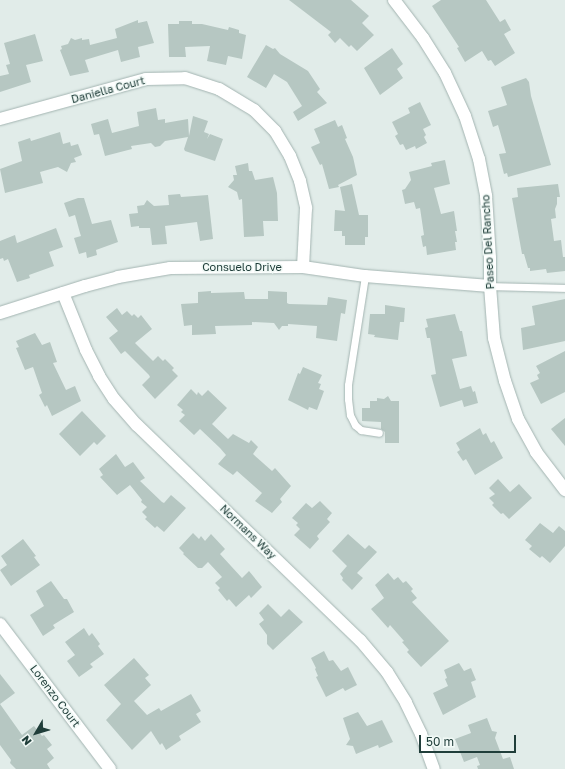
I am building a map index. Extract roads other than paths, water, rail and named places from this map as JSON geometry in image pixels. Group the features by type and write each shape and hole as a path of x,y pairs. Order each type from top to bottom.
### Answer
{"street":[{"name":"Paseo Del Rancho","path":"394,0 423,38 444,73 467,124 479,159 486,196 494,338 518,419 536,452 565,490"},
{"name":"Daniella Court","path":"0,119 146,79 185,78 219,89 254,110 275,131 290,156 300,181 306,208 303,267"},
{"name":"Consuelo Drive","path":"0,313 118,277 170,268 303,267 365,276 490,286"},
{"name":"Normans Way","path":"63,293 86,350 99,376 114,399 137,425 360,640 387,672 406,703 421,734 434,769"},
{"name":"Lorenzo Court","path":"0,624 110,769"}],"lane":[{"path":"365,276 348,385 348,399 350,415 355,425 361,430 379,433"},
{"path":"490,286 565,288"}]}
